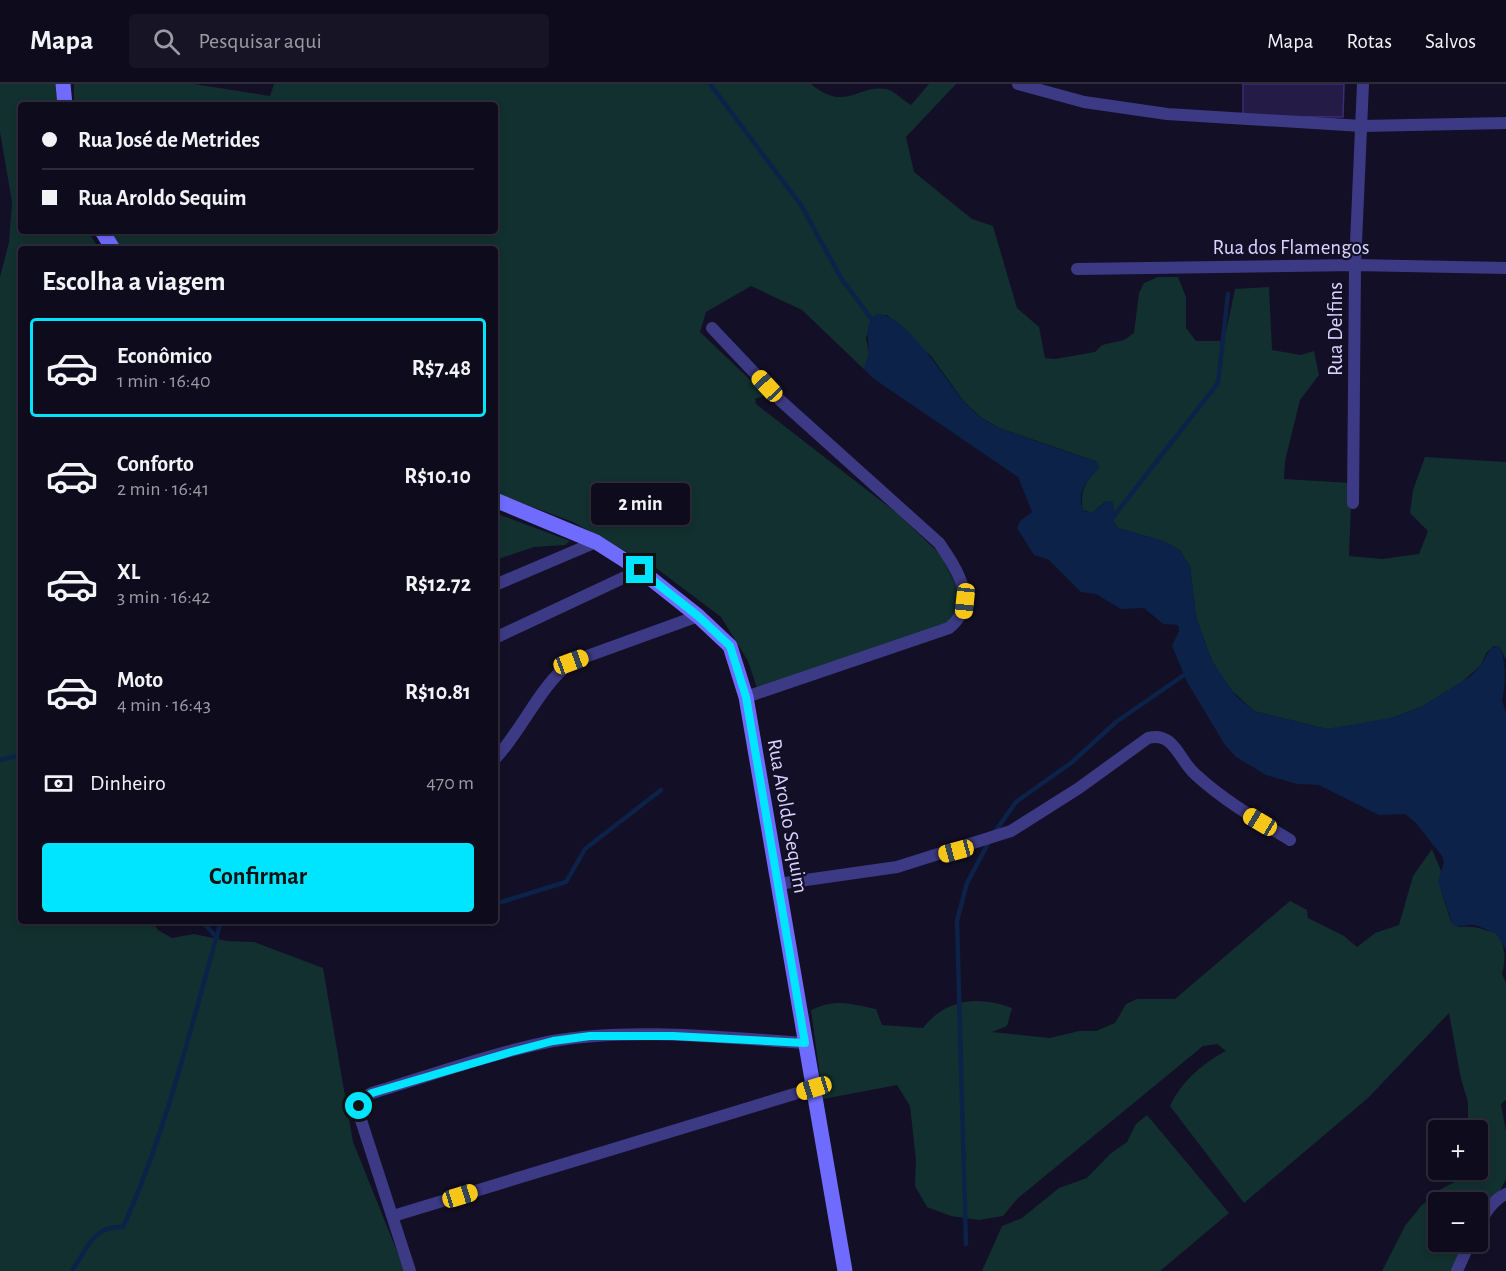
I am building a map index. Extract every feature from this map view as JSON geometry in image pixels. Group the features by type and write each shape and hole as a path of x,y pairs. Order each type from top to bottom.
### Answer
{"street":[{"path":"63,84 65,102"},
{"path":"1018,84 1084,102 1167,114 1362,126 1506,123"},
{"name":"Rua Delfins","path":"1353,503 1355,265 1363,84"},
{"name":"Rua dos Flamengos","path":"1077,269 1355,265 1506,268"},
{"path":"712,328 781,401 939,543 956,567 965,601 964,613 949,628 746,697"},
{"name":"Rua Aroldo Sequim","path":"498,501 596,542 640,570 698,616 730,646 746,697 845,1271"},
{"path":"498,584 596,542"},
{"path":"498,637 640,570"},
{"path":"498,756 510,743 554,676 571,662 698,616"},
{"path":"778,884 897,867 1011,831 1079,788 1148,738 1158,735 1167,738 1194,774 1245,813 1290,840"},
{"path":"410,1271 360,1117 362,1099 372,1093 522,1049 590,1036 673,1036 805,1043"},
{"path":"393,1216 814,1088"},
{"path":"1488,1210 1499,1197 1506,1194"},
{"path":"1457,1271 1466,1252"}],"green space":[{"path":"0,84 55,84 58,102 18,102 18,234 90,234 97,246 18,246 18,924 154,924 158,930 172,938 194,934 227,941 254,942 323,968 353,1142 405,1271 0,1271 0,277 9,242 12,202 0,132"},
{"path":"74,84 194,84 270,96 274,84 811,84 823,92 843,97 867,90 887,89 911,105 929,84 956,84 906,137 914,172 972,219 993,226 1017,308 1039,327 1045,358 1055,359 1095,352 1102,345 1124,340 1134,333 1139,293 1144,283 1158,277 1178,277 1186,297 1186,328 1196,341 1224,341 1235,289 1269,287 1272,350 1301,355 1314,351 1319,375 1300,400 1285,461 1284,479 1352,483 1349,556 1382,559 1419,554 1428,531 1410,513 1413,490 1425,457 1506,462 1506,660 1500,647 1494,646 1487,652 1480,666 1462,682 1421,707 1386,720 1327,729 1254,711 1231,690 1212,661 1196,617 1190,567 1180,550 1163,541 1118,528 1114,522 1113,501 1105,502 1092,513 1083,510 1083,492 1090,477 1099,468 1095,461 999,428 982,418 965,403 931,356 887,315 875,315 866,338 869,353 865,370 869,374 802,310 751,286 706,312 700,332 766,395 755,399 756,404 898,514 941,555 961,596 956,623 757,688 748,661 721,617 656,568 573,522 498,494 498,246 119,246 113,234 498,234 498,102 74,102"},
{"path":"498,514 570,541 565,545 534,547 498,559"},
{"path":"1432,849 1441,871 1441,891 1451,921 1459,927 1473,927 1496,933 1503,948 1502,974 1506,983 1506,1100 1501,1104 1506,1132 1506,1179 1488,1214 1488,1192 1437,1192 1459,1180 1488,1180 1488,1120 1468,1120 1468,1102 1461,1079 1449,1013 1368,1098 1244,1203 1170,1106 1180,1089 1194,1074 1209,1061 1226,1051 1217,1044 1203,1046 1017,1199 1003,1216 979,1220 951,1216 927,1207 915,1186 916,1160 910,1106 897,1085 823,1099 811,1010 820,1006 836,1003 876,1009 882,1025 923,1028 941,1011 952,1006 963,1002 987,1002 1012,1008 1007,1026 992,1032 1050,1038 1079,1031 1096,1031 1115,1023 1126,1004 1137,999 1175,999 1290,901 1307,910 1308,918 1344,936 1357,947 1375,933 1399,925 1413,876"},
{"path":"1147,1115 1229,1213 1160,1271 982,1271 1002,1226 1022,1218 1059,1188 1087,1178 1110,1154 1127,1142 1136,1124"},
{"path":"1428,1200 1428,1252 1466,1252 1456,1271 1382,1271 1405,1226"}],"water":[{"path":"877,314 888,317 901,325 914,337 960,397 986,421 999,428 1097,462 1099,468 1082,493 1084,511 1092,513 1107,501 1113,501 1114,522 1118,528 1163,541 1180,550 1190,567 1196,617 1212,661 1236,696 1254,711 1327,729 1395,717 1421,707 1471,676 1491,648 1500,646 1505,673 1502,700 1506,713 1506,950 1496,933 1474,925 1453,925 1438,882 1444,862 1442,856 1415,822 1405,814 1379,815 1319,785 1297,784 1266,775 1236,757 1225,745 1187,682 1172,646 1179,631 1178,625 1163,624 1144,608 1121,609 1096,594 1081,592 1049,560 1034,555 1017,528 1020,521 1032,512 1018,477 874,379 864,369 869,350 869,324"}],"building":[{"path":"1243,84 1344,84 1343,117 1243,116"}],"waterway":[{"path":"710,84 801,205 841,278 874,322"},
{"path":"1110,521 1218,383 1228,294"},
{"path":"994,833 1016,802 1071,763 1116,722 1187,673"},
{"path":"0,760 18,756"},
{"path":"498,903 566,882 585,849 661,790"},
{"path":"966,1244 957,921 967,883 990,840"},
{"path":"205,924 217,938"},
{"path":"72,1271 98,1234 113,1227 123,1227 139,1190 166,1114 220,924"}],"route":[{"path":"359,1106 362,1099 372,1093 553,1041 590,1036 673,1036 805,1043 746,697 730,646 698,616 640,570"}]}
